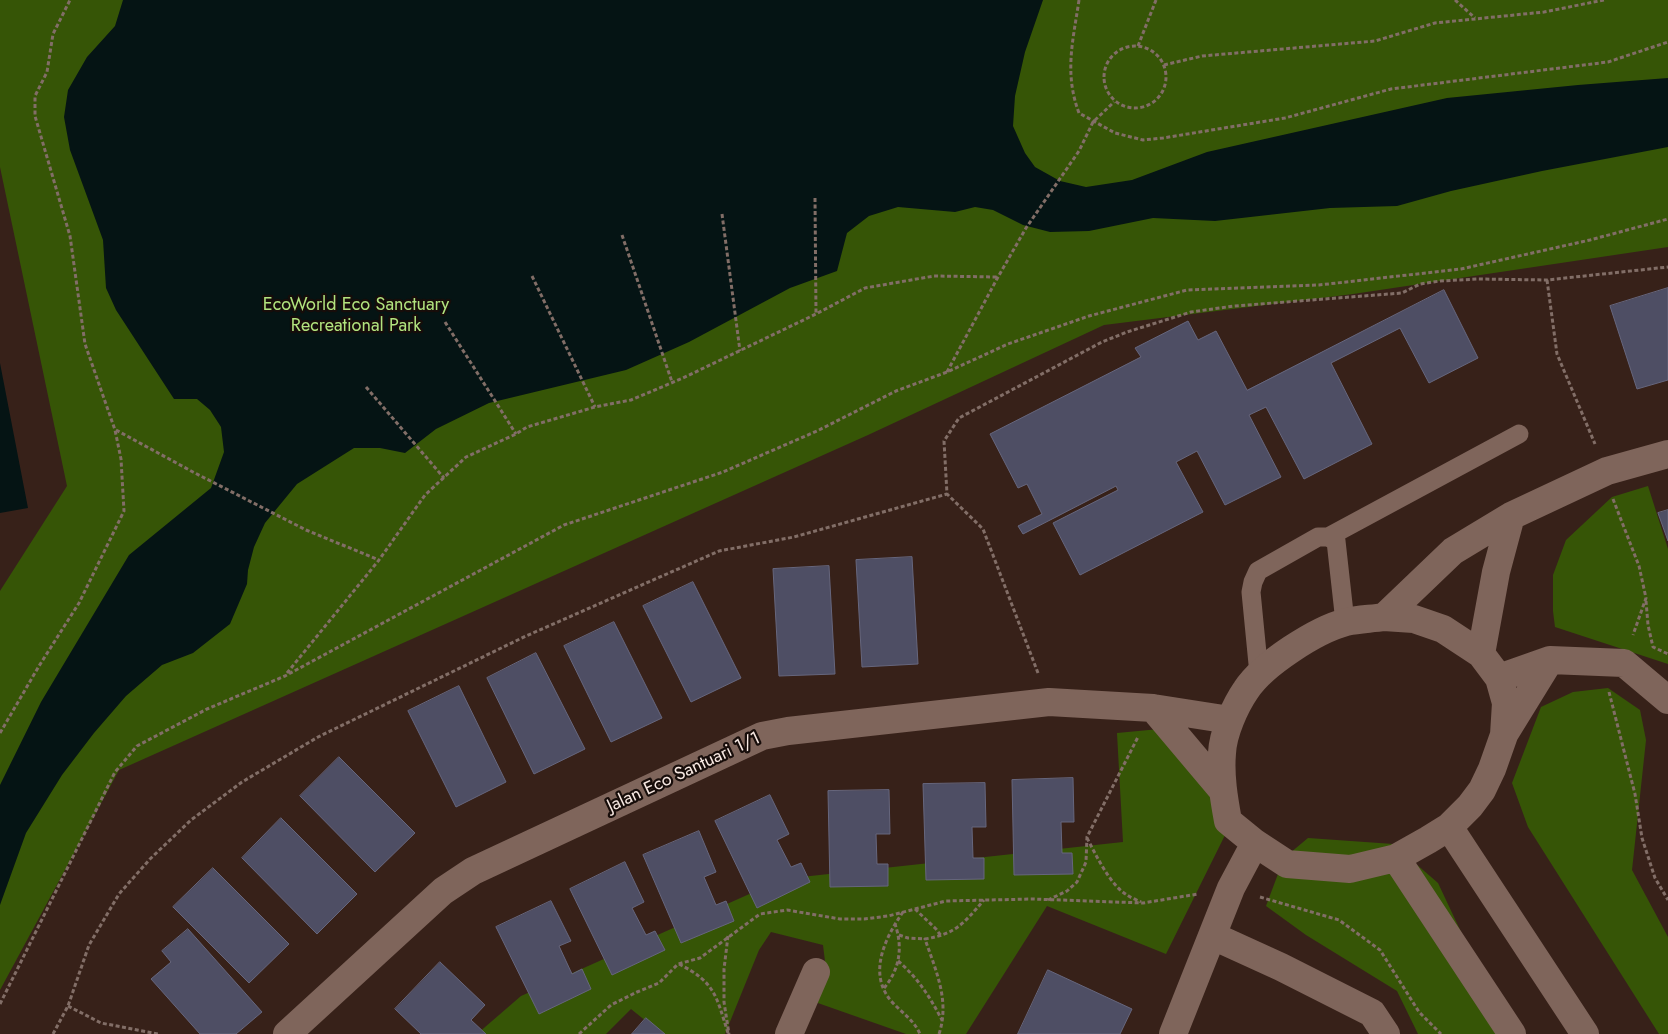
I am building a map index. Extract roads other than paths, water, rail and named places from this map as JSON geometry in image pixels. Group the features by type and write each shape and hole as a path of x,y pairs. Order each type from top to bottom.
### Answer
{"street":[{"path":"1384,617 1453,551 1511,516 1607,470 1668,454"},
{"path":"1482,654 1496,572 1511,516"},
{"path":"1504,735 1506,703 1499,678 1482,654 1442,629 1414,619 1384,617 1345,622 1318,633 1290,650 1260,674 1246,689 1230,720 1222,752 1222,791 1228,821 1255,843 1287,864 1350,869 1396,858 1449,826 1470,806 1482,790 1504,735 1550,660"},
{"path":"1499,678 1550,660 1624,663 1668,700"},
{"name":"Jalan Eco Santuari 1/1","path":"287,1034 443,891 473,871 762,736 788,731 1049,702 1153,708 1230,720"},
{"path":"1153,708 1222,791"},
{"path":"1449,826 1585,1034"},
{"path":"1173,1034 1231,888 1255,843"},
{"path":"1396,858 1512,1034"},
{"path":"1213,936 1281,967 1372,1013 1386,1034"},
{"path":"789,1034 816,972"}],"lane":[{"path":"1328,537 1519,434"},
{"path":"1260,674 1251,592 1253,582 1258,571 1318,537 1328,537 1336,541 1345,622"}],"park label":[{"name":"EcoWorld Eco Sanctuary Recreational Park","path":"356,316"}]}
